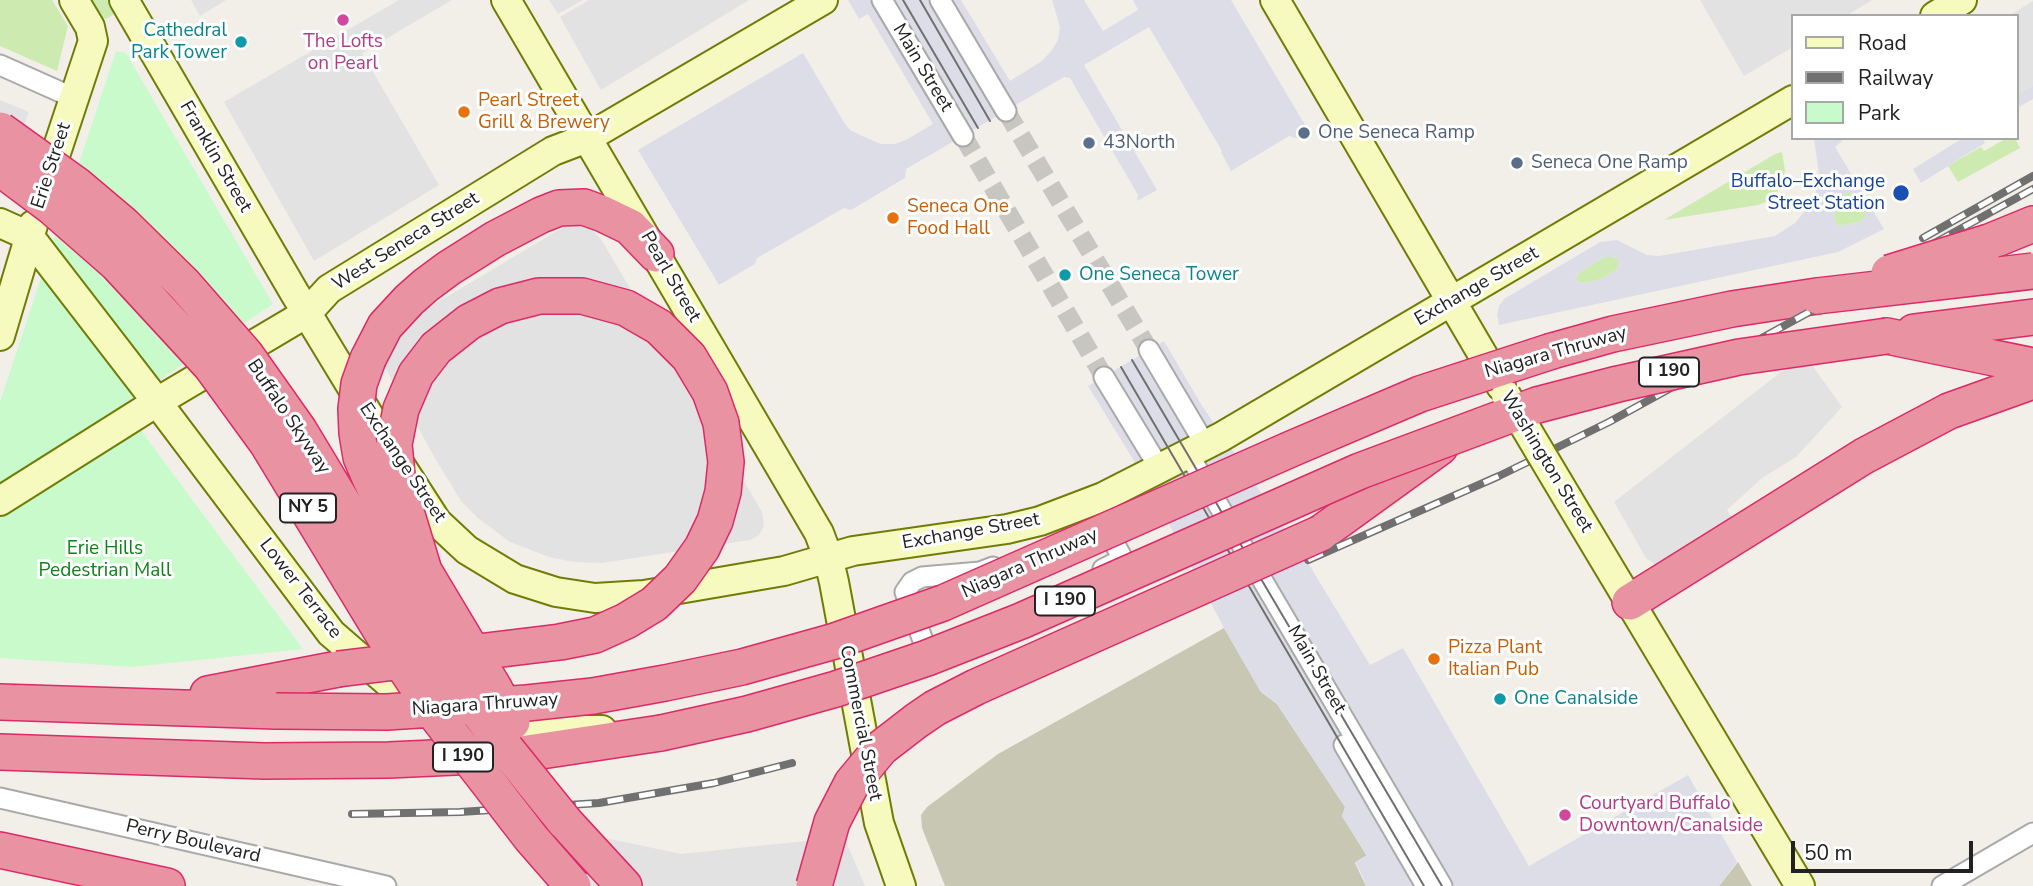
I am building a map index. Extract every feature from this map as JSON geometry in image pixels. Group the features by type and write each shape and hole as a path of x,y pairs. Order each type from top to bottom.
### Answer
{"highway":[{"name":"Buffalo Skyway","path":"0,131 78,186 123,224 184,284 246,355 299,430 396,591 452,676 565,822 624,886"},
{"name":"Buffalo Skyway","path":"0,168 52,207 117,264 211,366 273,453 386,639 439,719 523,828 573,886"},
{"path":"565,822 494,688 391,521 370,478 362,457 356,409 359,384 385,326 409,300 449,268 519,225 559,208 584,207 630,227 656,254"},
{"path":"1816,296 1989,242 2033,224"},
{"name":"Niagara Thruway","path":"0,702 387,712 593,696 742,667 835,641 943,603 1420,394 1552,351 1613,334 1732,309 1816,296 2033,271"},
{"path":"150,706 338,669 559,642 596,635 645,610 680,579 702,548 715,521 723,492 726,462 721,423 710,392 689,357 659,327 626,308 582,296 539,296 500,306 470,322 436,348 416,374 401,409 394,444 398,485 424,571"},
{"name":"I 190","path":"0,751 264,761 453,758 521,754 661,733 836,689 927,658 1021,621 1360,471 1536,405 1739,357 2033,317"},
{"path":"1887,336 2033,366"},
{"path":"1630,602 1864,456 1949,411 2033,381"},
{"path":"814,886 832,821 852,783 881,748 916,721 976,687 1321,533 1457,434"},
{"path":"0,850 167,886"}],"street":[{"path":"74,0 90,27 93,41 129,9"},
{"name":"Pearl Street","path":"506,0 819,533 828,557"},
{"name":"West Seneca Street","path":"0,501 157,402 307,313 328,289 553,151 587,138 823,0"},
{"name":"Main Street","path":"882,0 963,136"},
{"path":"940,0 1006,111"},
{"name":"Washington Street","path":"1275,0 1506,395 1800,886"},
{"path":"1939,14 1962,0"},
{"name":"Franklin Street","path":"129,9 307,313"},
{"name":"Erie Street","path":"0,336 29,236 93,41"},
{"path":"0,65 74,98"},
{"name":"Exchange Street","path":"307,313 437,522 467,550 515,579 556,592 595,598 644,595 784,570 853,551 1007,529 1040,521 1103,498 1183,457 1792,101"},
{"name":"Lower Terrace","path":"0,223 29,236 331,633 391,685 424,704 479,722 529,730 597,730 691,717 819,686 850,676 1016,610 1123,559 1101,520 980,572 922,577 912,582 905,592 925,646"},
{"name":"Main Street","path":"1149,350 1183,457 1426,886"},
{"name":"Main Street","path":"1104,377 1183,457 1442,886"},
{"name":"Commercial Street","path":"828,557 879,823 901,886"},
{"name":"Perry Boulevard","path":"0,798 386,886"},
{"path":"1942,886 2033,832"}],"shaded area":[{"path":"191,0 226,0 200,16"},
{"path":"399,0 452,0 362,53 439,185 314,261 224,102"},
{"path":"549,0 583,0 558,14"},
{"path":"589,0 749,0 601,90 560,17"},
{"path":"848,0 961,0 1010,81 1042,61 1058,40 1060,27 1052,0 1084,0 1103,31 1138,10 1133,0 1231,0 1308,130 1296,138 1289,136 1231,171 1149,27 1084,65 1157,190 1137,201 1138,195 1070,78 1064,77 906,169 905,178 851,210 844,208 757,258 755,264 719,285 638,150 803,53 850,130 881,144 895,144 933,124 868,14 859,19"},
{"path":"1700,0 1872,0 1849,14 1792,14 1792,48 1744,76"},
{"path":"2033,1 2033,85 2019,94 2019,14 2012,14"},
{"path":"2033,85 2033,99 2019,107 2019,94"},
{"path":"0,100 29,112 2,179 0,178"},
{"path":"1814,140 1841,140 1835,147 1884,229 1838,252 1499,325 1497,315 1504,299 1600,242 1617,240 1647,255 1659,256 1775,236 1795,223 1810,205 1819,175","holes":["1849,192 1854,194 1865,211 1865,218 1860,222 1840,226 1835,223 1834,217 1837,205 1844,195","1604,257 1613,257 1619,262 1617,270 1591,282 1580,283 1575,279 1580,272"]},
{"path":"1960,140 1983,140 1985,143 1921,183 1913,169"},
{"path":"586,226 601,239 762,512 764,526 759,535 750,540 602,563 574,562 549,557 510,542 478,518 461,501 436,460 371,342 562,228"},
{"path":"1164,341 1201,404 1305,558 1370,665 1403,648 1529,866 1688,775 1737,862 1719,886 1366,886 1355,862 1367,855 1342,816 1345,807 1277,704 1261,692 1144,477 1088,386"},
{"path":"1804,354 1842,407 1796,457 1762,478 1727,510 1734,521 1658,566 1646,558 1614,502"},
{"path":"1224,628 1261,692 1277,704 1345,807 1342,816 1367,856 1355,863 1366,886 945,886 922,828 921,815 927,807 998,754"},
{"path":"577,832 681,854 844,837 865,886 562,886"},
{"path":"1738,862 1752,886 1719,886"}],"green space":[{"path":"0,0 52,0 68,26 57,71 0,46"},
{"path":"90,0 108,0 113,15 102,18"},
{"name":"Erie Hills Pedestrian Mall","path":"116,51 126,53 273,304 122,405 303,649 133,667 0,658 0,402"},
{"path":"2003,140 2016,140 2020,148 1958,182 1948,166 1981,147 1984,151"},
{"path":"1782,152 1785,171 1782,183 1768,201 1758,205 1664,220 1775,154"},
{"path":"1849,191 1865,211 1865,218 1860,222 1840,226 1835,223 1834,218 1837,205"},
{"path":"1604,257 1617,258 1617,270 1591,282 1580,283 1575,279 1580,272"}],"tunnel":[{"path":"1006,111 1149,350"},
{"path":"963,136 1104,377"}],"tram line":[{"path":"903,0 978,128"},
{"path":"920,0 990,121"},
{"path":"1132,360 1442,886"},
{"path":"1121,367 1424,886"}],"railway":[{"path":"1923,238 2033,176"},
{"path":"1308,560 1499,476 1609,422 2033,189"},
{"path":"352,814 460,812 599,803 714,783 792,763"}],"place":[{"name":"The Lofts on Pearl","path":"343,20"},
{"name":"Cathedral Park Tower","path":"241,42"},
{"name":"Pearl Street Grill & Brewery","path":"464,112"},
{"name":"One Seneca Ramp","path":"1304,133"},
{"name":"43North","path":"1089,143"},
{"name":"Seneca One Ramp","path":"1517,163"},
{"name":"Buffalo–Exchange Street Station","path":"1901,193"},
{"name":"Seneca One Food Hall","path":"893,218"},
{"name":"One Seneca Tower","path":"1065,275"},
{"name":"Pizza Plant Italian Pub","path":"1434,659"},
{"name":"One Canalside","path":"1500,699"},
{"name":"Courtyard Buffalo Downtown/Canalside","path":"1565,815"}]}
